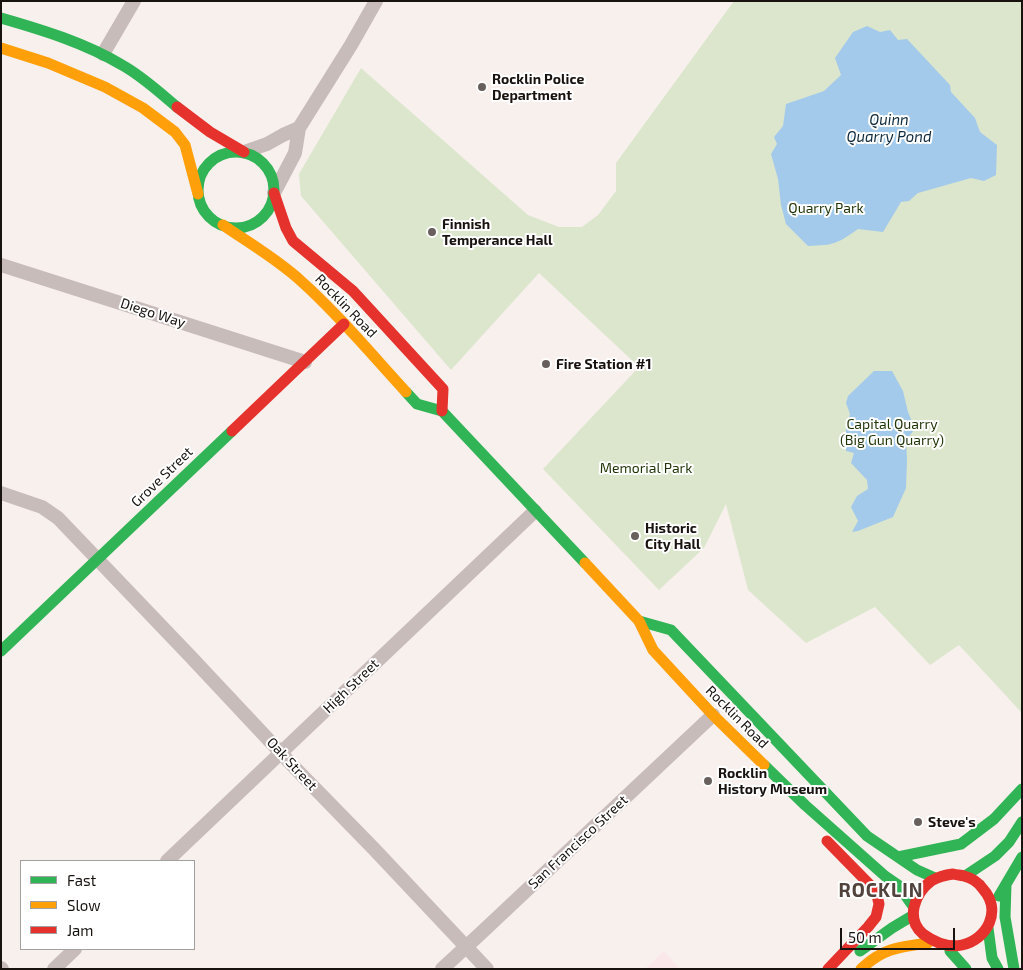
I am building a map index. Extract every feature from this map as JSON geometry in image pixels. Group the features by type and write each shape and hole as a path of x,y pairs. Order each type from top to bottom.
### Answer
{"main road":[{"path":"1,18 64,38 103,54 153,86 206,130 261,160 267,167 274,184 271,204 265,214 256,222 246,227 234,228 215,222 203,210 185,145 175,132 143,108 105,86 48,63 2,48"},
{"path":"19,35 64,38"},
{"path":"2,48 42,48"},
{"path":"87,60 103,54"},
{"path":"198,194 198,182 202,171 210,161 226,153 244,152"},
{"name":"Rocklin Road","path":"274,193 286,228 294,241 353,291 443,389 442,411"},
{"name":"Rocklin Road","path":"223,226 262,251 300,280 344,324 417,404 442,411 639,621 653,650 713,715 805,806 885,876 898,885 912,911"},
{"path":"308,253 313,268 326,283"},
{"path":"340,302 344,324 359,326 373,339"},
{"name":"Grove Street","path":"1,651 344,324"},
{"path":"414,375 419,377 427,373"},
{"name":"Rocklin Road","path":"639,621 671,630 867,836 898,858 935,878"},
{"path":"713,715 729,712"},
{"path":"763,743 789,754"},
{"path":"898,858 961,844 994,820 1022,789"},
{"path":"805,806 819,832 876,891 879,904 876,917 828,969"},
{"path":"965,876 995,856 1009,842 1022,822"},
{"path":"993,906 1022,857"},
{"path":"836,969 912,911 921,890 935,878 953,874 965,876 977,883 988,894 993,906 993,917 981,938 962,950 950,951 928,943 914,924 912,911"},
{"path":"1006,884 1005,917 1014,969"},
{"path":"988,928 992,958 998,969"},
{"path":"861,969 868,960 885,950 928,943"},
{"path":"950,951 966,969"}],"street":[{"path":"103,54 134,1"},
{"path":"274,193 294,153 299,128 376,1"},
{"path":"244,152 267,144 299,128"},
{"name":"Diego Way","path":"1,265 304,362"},
{"name":"Oak Street","path":"1,493 42,507 58,518 487,969"},
{"name":"High Street","path":"168,860 535,510"},
{"name":"San Francisco Street","path":"442,969 713,715"},
{"path":"54,969 74,950"}],"shaded area":[{"path":"664,951 680,969 645,969"}],"green space":[{"name":"Quarry Park","path":"734,1 1022,1 1022,713 959,645 930,665 875,607 806,643 748,590 726,504 704,548 659,590 543,469 639,367 539,273 451,370 301,196 299,174 361,68 528,215 559,227 582,227 598,215 616,191 616,163"}],"water":[{"name":"Quinn Quarry Pond","path":"867,26 880,32 890,30 898,40 907,39 950,85 951,92 975,118 980,132 997,145 996,175 984,181 971,178 918,193 909,201 901,202 883,232 858,229 835,243 808,246 786,224 781,205 778,179 771,154 777,144 774,137 783,126 786,104 824,91 841,75 835,58 853,32"},
{"path":"874,371 892,371 903,391 908,412 915,429 906,440 906,488 893,517 852,532 858,521 851,507 857,496 868,489 867,480 851,463 854,453 846,451 846,430 850,414 846,403 848,396"}],"traffic: fast":[{"path":"1,18 63,38 108,57 150,84 177,107"},
{"path":"236,152 251,155 263,163 271,175 274,190 271,205 263,217 251,225 236,228 221,225 209,217 201,205 198,190 201,175 209,163 221,155 236,152"},
{"path":"406,392 417,404 442,411 585,563"},
{"path":"1,651 232,431"},
{"path":"639,621 671,630 867,836 917,870 935,878"},
{"path":"764,765 805,805 885,876 898,885 913,906"},
{"path":"898,857 961,844 994,819 1022,789"},
{"path":"965,876 995,856 1009,842 1022,822"},
{"path":"999,896 1022,857"},
{"path":"1006,884 1005,917 1014,969"},
{"path":"860,951 912,916"},
{"path":"988,928 992,958 998,969"},
{"path":"950,951 966,969"}],"traffic: slow":[{"path":"1,48 48,63 105,87 143,108 175,132 185,145 198,194"},
{"path":"223,225 273,258 301,281 342,321 406,392"},
{"path":"585,563 639,621 653,650 713,715 764,765"},
{"path":"861,969 884,953 908,946 928,943"}],"traffic: jam":[{"path":"177,107 210,132 244,152"},
{"path":"274,193 286,228 293,241 353,291 443,389 442,411"},
{"path":"232,431 344,324"},
{"path":"827,841 876,891 879,904 876,917 828,969"},
{"path":"953,874 972,879 981,887 989,897 992,914 989,923 979,937 971,942 957,946 941,944 923,934 914,921 913,914 914,906 925,886 936,878 953,874"}],"place":[{"name":"Rocklin Police Department","path":"482,87"},
{"name":"Finnish Temperance Hall","path":"432,232"},
{"name":"Fire Station #1","path":"546,364"},
{"name":"Historic City Hall","path":"635,536"},
{"name":"Rocklin History Museum","path":"708,781"},
{"name":"Steve's","path":"918,822"}],"district":[{"name":"ROCKLIN","path":"881,891"}],"park label":[{"name":"Capital Quarry (Big Gun Quarry)","path":"892,432"},
{"name":"Memorial Park","path":"646,468"}]}
